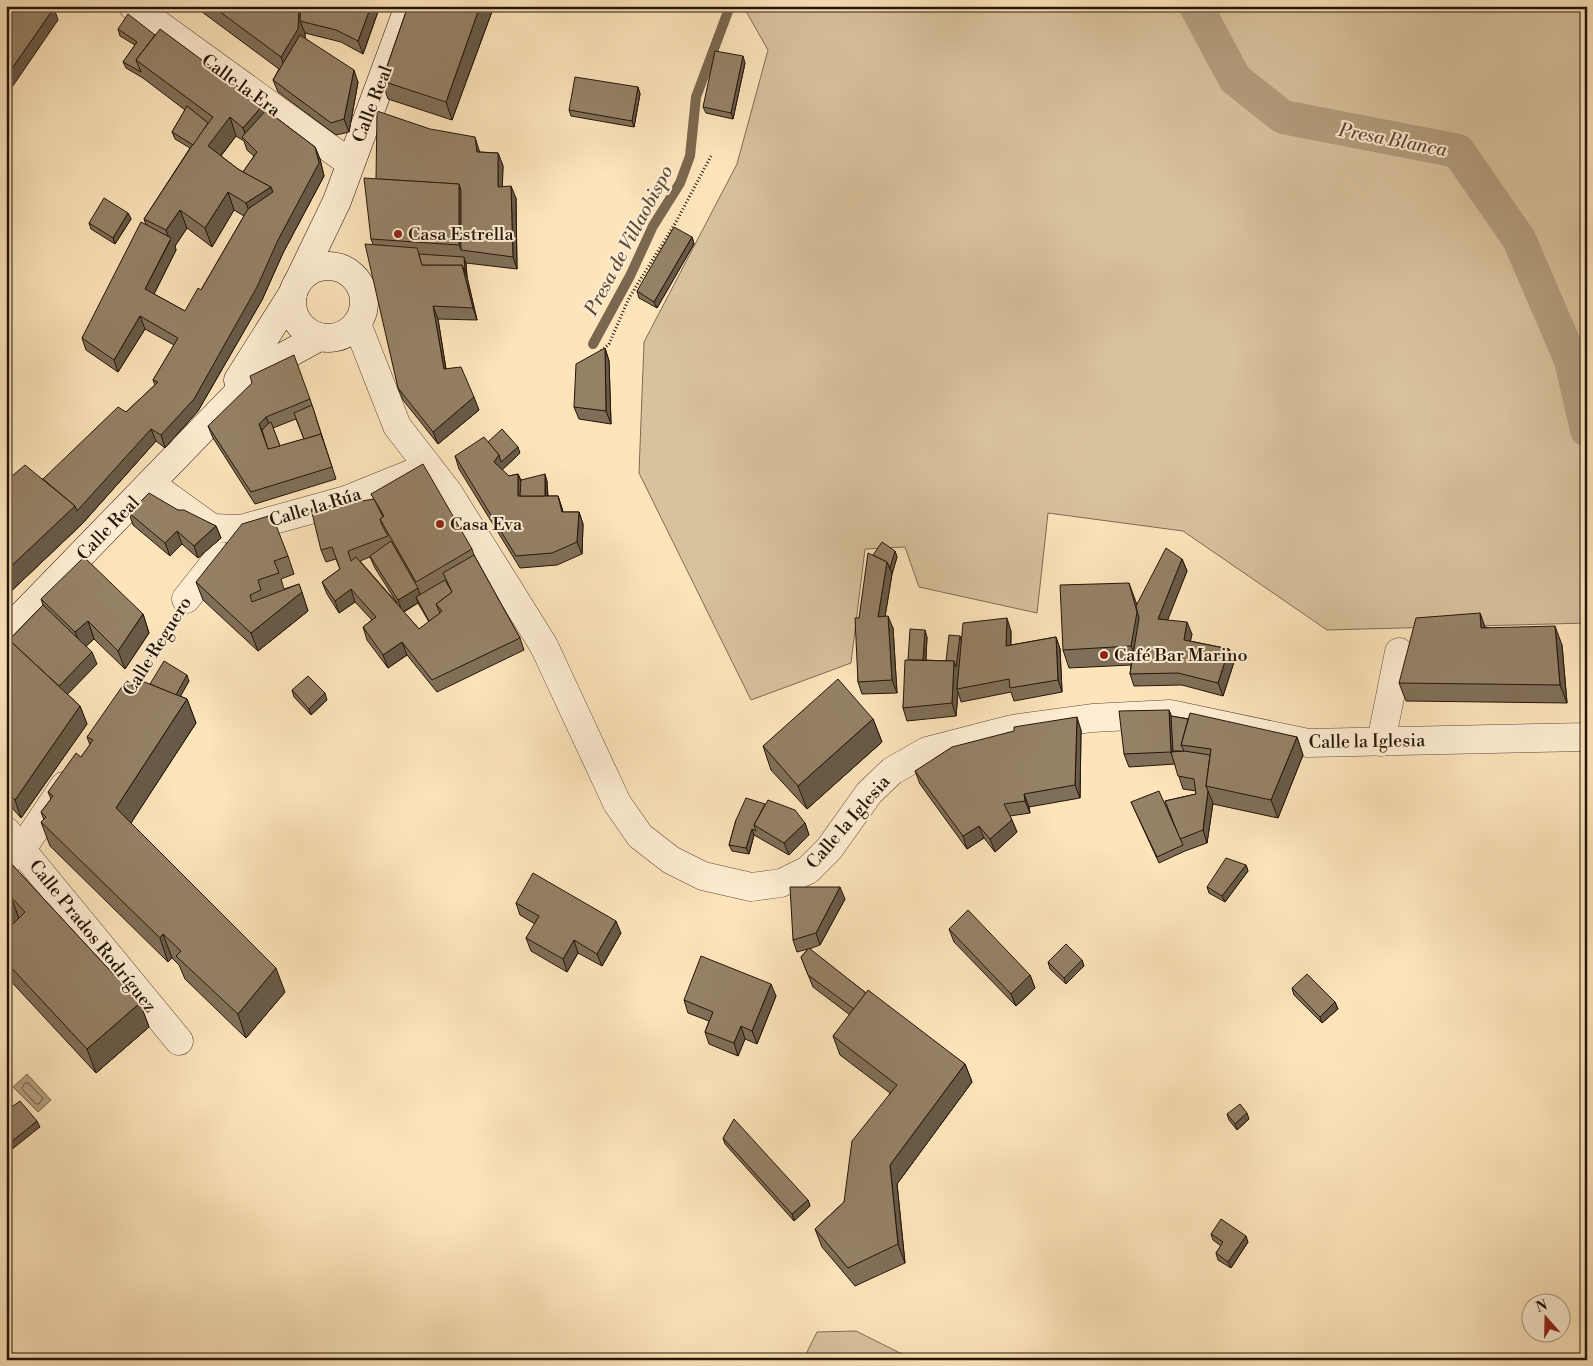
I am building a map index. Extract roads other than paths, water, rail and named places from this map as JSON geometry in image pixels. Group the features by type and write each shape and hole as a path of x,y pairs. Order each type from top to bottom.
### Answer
{"street":[{"name":"Calle la Era","path":"133,6 350,163"},
{"name":"Calle Real","path":"208,424 296,287 337,201 408,6"},
{"name":"Calle Real","path":"337,201 336,234 342,258 350,273"},
{"path":"328,265 350,273 358,280 363,291 363,314 357,324 340,336 319,337 308,333 300,325 291,304 296,287 307,272 328,265"},
{"name":"Calle la Iglesia","path":"357,324 398,426 408,443 430,467 448,492 544,646 617,803 640,836 671,860 704,876 751,887 781,883 808,870 829,849 869,793 892,771 927,751 1012,729 1092,718 1170,714 1308,743 1587,737"},
{"name":"Calle Real","path":"6,632 261,369 319,337"},
{"name":"Calle la Rúa","path":"151,484 212,528 242,529 346,500 430,467"},
{"name":"Calle Reguero","path":"186,599 242,529"},
{"path":"1381,742 1399,652"},
{"path":"11,847 76,768"},
{"name":"Calle Prados Rodríguez","path":"11,847 179,1042"}],"water":[{"path":"27,1074 51,1100 38,1112 13,1087"}],"waterway":[{"name":"Presa de Villaobispo","path":"593,344 630,276 653,226 680,183 690,156 696,97 730,6"},
{"name":"Presa Blanca","path":"1196,6 1235,79 1283,117 1458,151 1519,239 1571,360 1587,430"}],"place":[{"name":"Casa Estrella","path":"398,234"},
{"name":"Casa Eva","path":"440,524"},
{"name":"Café Bar Marino","path":"1104,655"}]}
